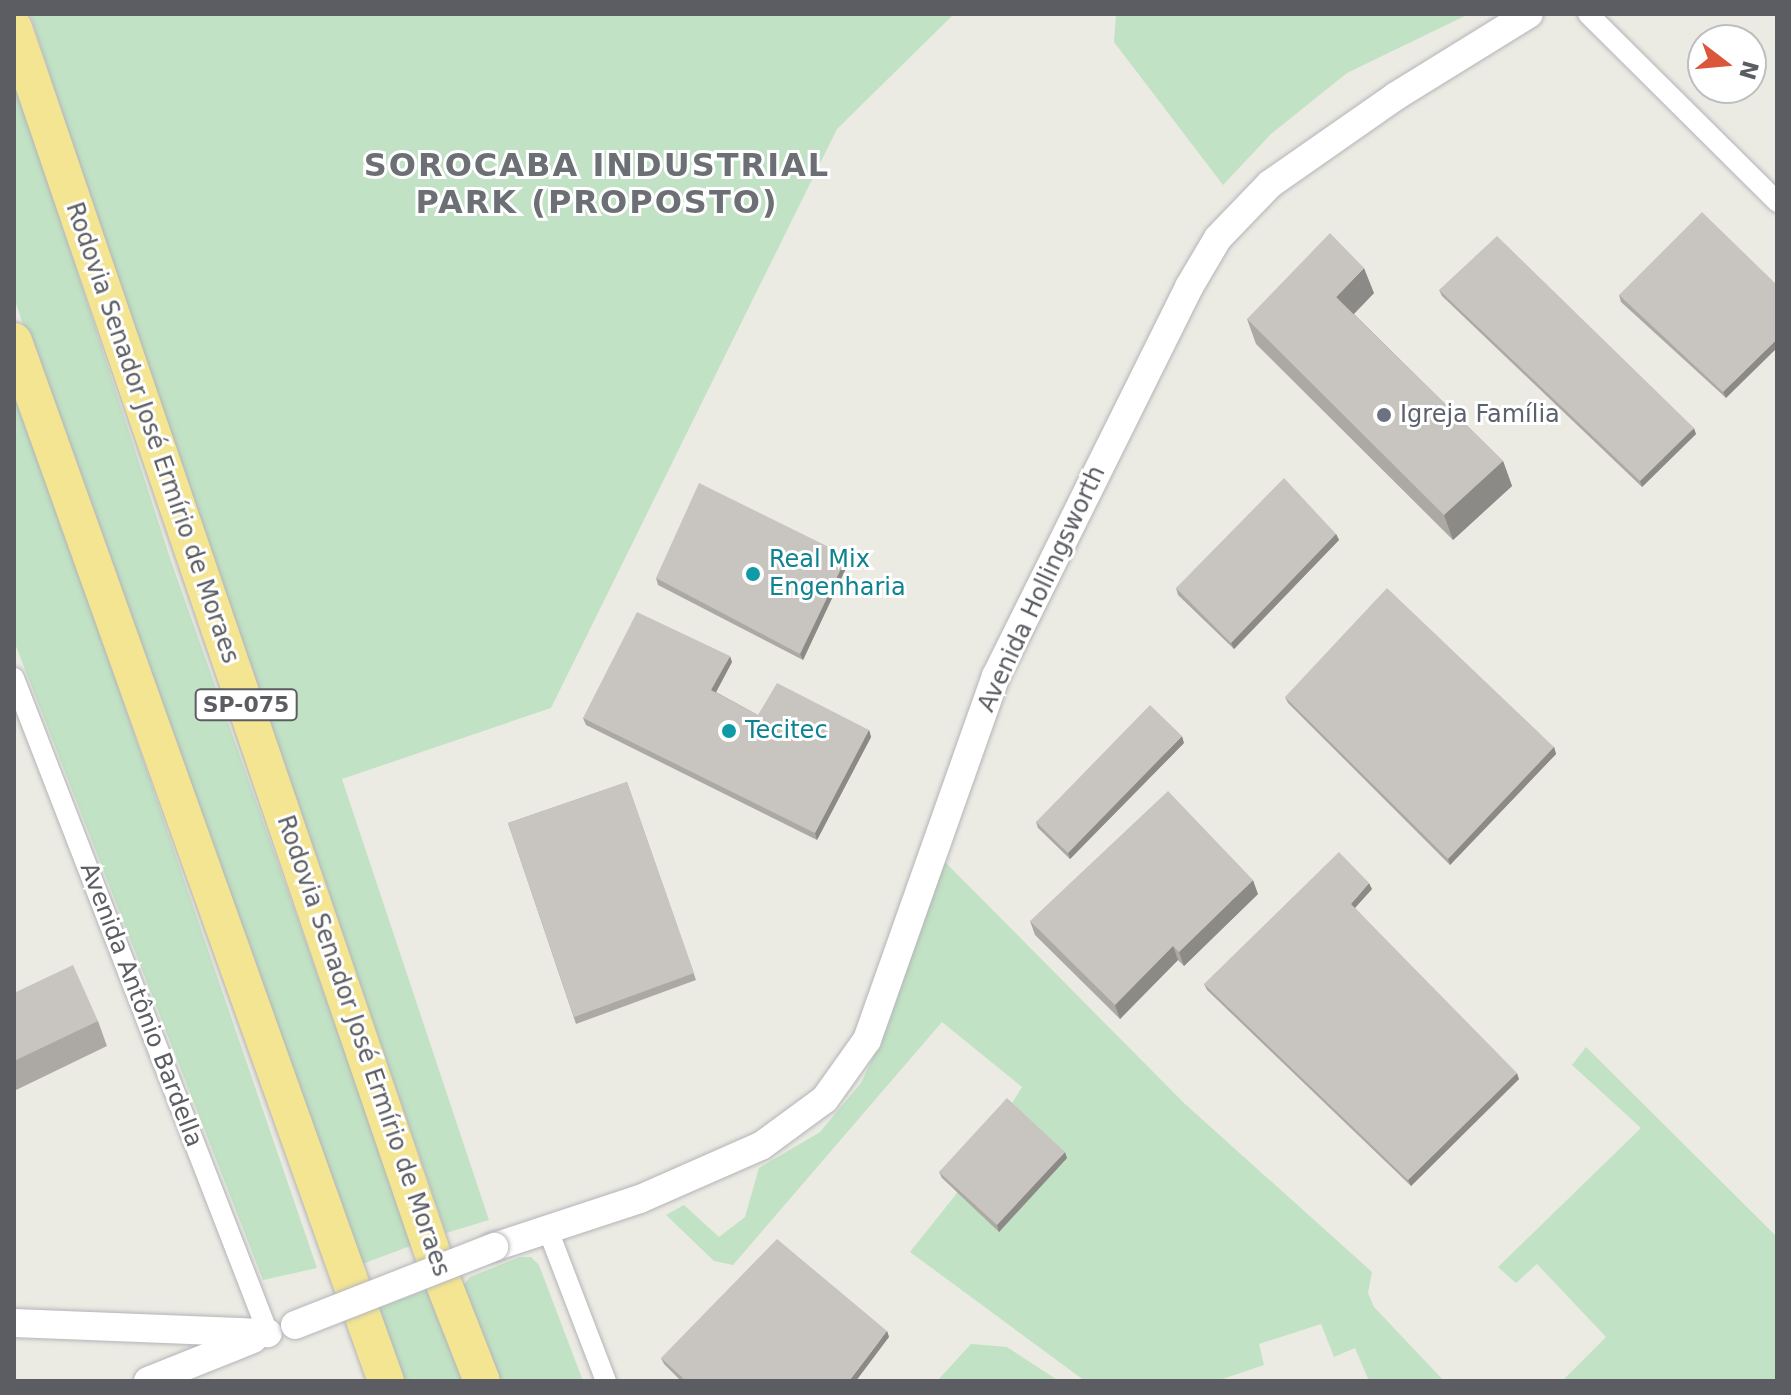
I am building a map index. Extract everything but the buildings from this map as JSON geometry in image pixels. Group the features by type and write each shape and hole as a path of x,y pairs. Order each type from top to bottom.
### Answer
{"highway":[{"name":"Rodovia Senador José Ermírio de Moraes","path":"14,28 438,1269 482,1381"},
{"path":"14,341 386,1381"}],"main road":[{"name":"Avenida Hollingsworth","path":"282,1329 494,1247 640,1199 761,1146 825,1099 867,1040 996,676 1189,287 1218,238 1270,184 1396,96 1529,14"},
{"path":"14,1323 282,1329"},
{"path":"148,1381 282,1329"}],"street":[{"path":"1588,14 1777,202"},
{"name":"Avenida Antônio Bardella","path":"14,678 282,1329"},
{"path":"548,1230 606,1381"}],"green space":[{"path":"30,14 954,14 837,129 551,708 342,779 489,1220 446,1233 102,234"},
{"path":"1116,14 1469,14 1347,73 1271,134 1223,185 1114,42"},
{"path":"14,77 171,561 413,1245 357,1266 112,585 14,298"},
{"path":"14,383 317,1268 263,1280 14,641"},
{"path":"944,861 1185,1104 1372,1272 1368,1293 1374,1307 1444,1381 1369,1381 1355,1348 1334,1357 1321,1324 1259,1344 1264,1365 1217,1381 1085,1381 910,1252 957,1193 1022,1087 942,1022 733,1265 714,1261 666,1215 684,1205 719,1237 745,1217 759,1168 820,1132 861,1083 887,1028"},
{"path":"1586,1047 1777,1237 1777,1381 1562,1381 1606,1337 1537,1264 1516,1283 1498,1267 1641,1128 1572,1065"},
{"path":"520,1257 531,1257 539,1265 583,1381 500,1381 463,1285 470,1277"},
{"path":"434,1287 471,1381 397,1381 370,1311"},
{"path":"971,1344 1007,1347 1059,1381 937,1381"}],"place":[{"name":"Igreja Família","path":"1384,415"},
{"name":"Real Mix Engenharia","path":"753,574"},
{"name":"Tecitec","path":"729,731"}],"district":[{"name":"SOROCABA INDUSTRIAL PARK (PROPOSTO)","path":"597,184"}]}
